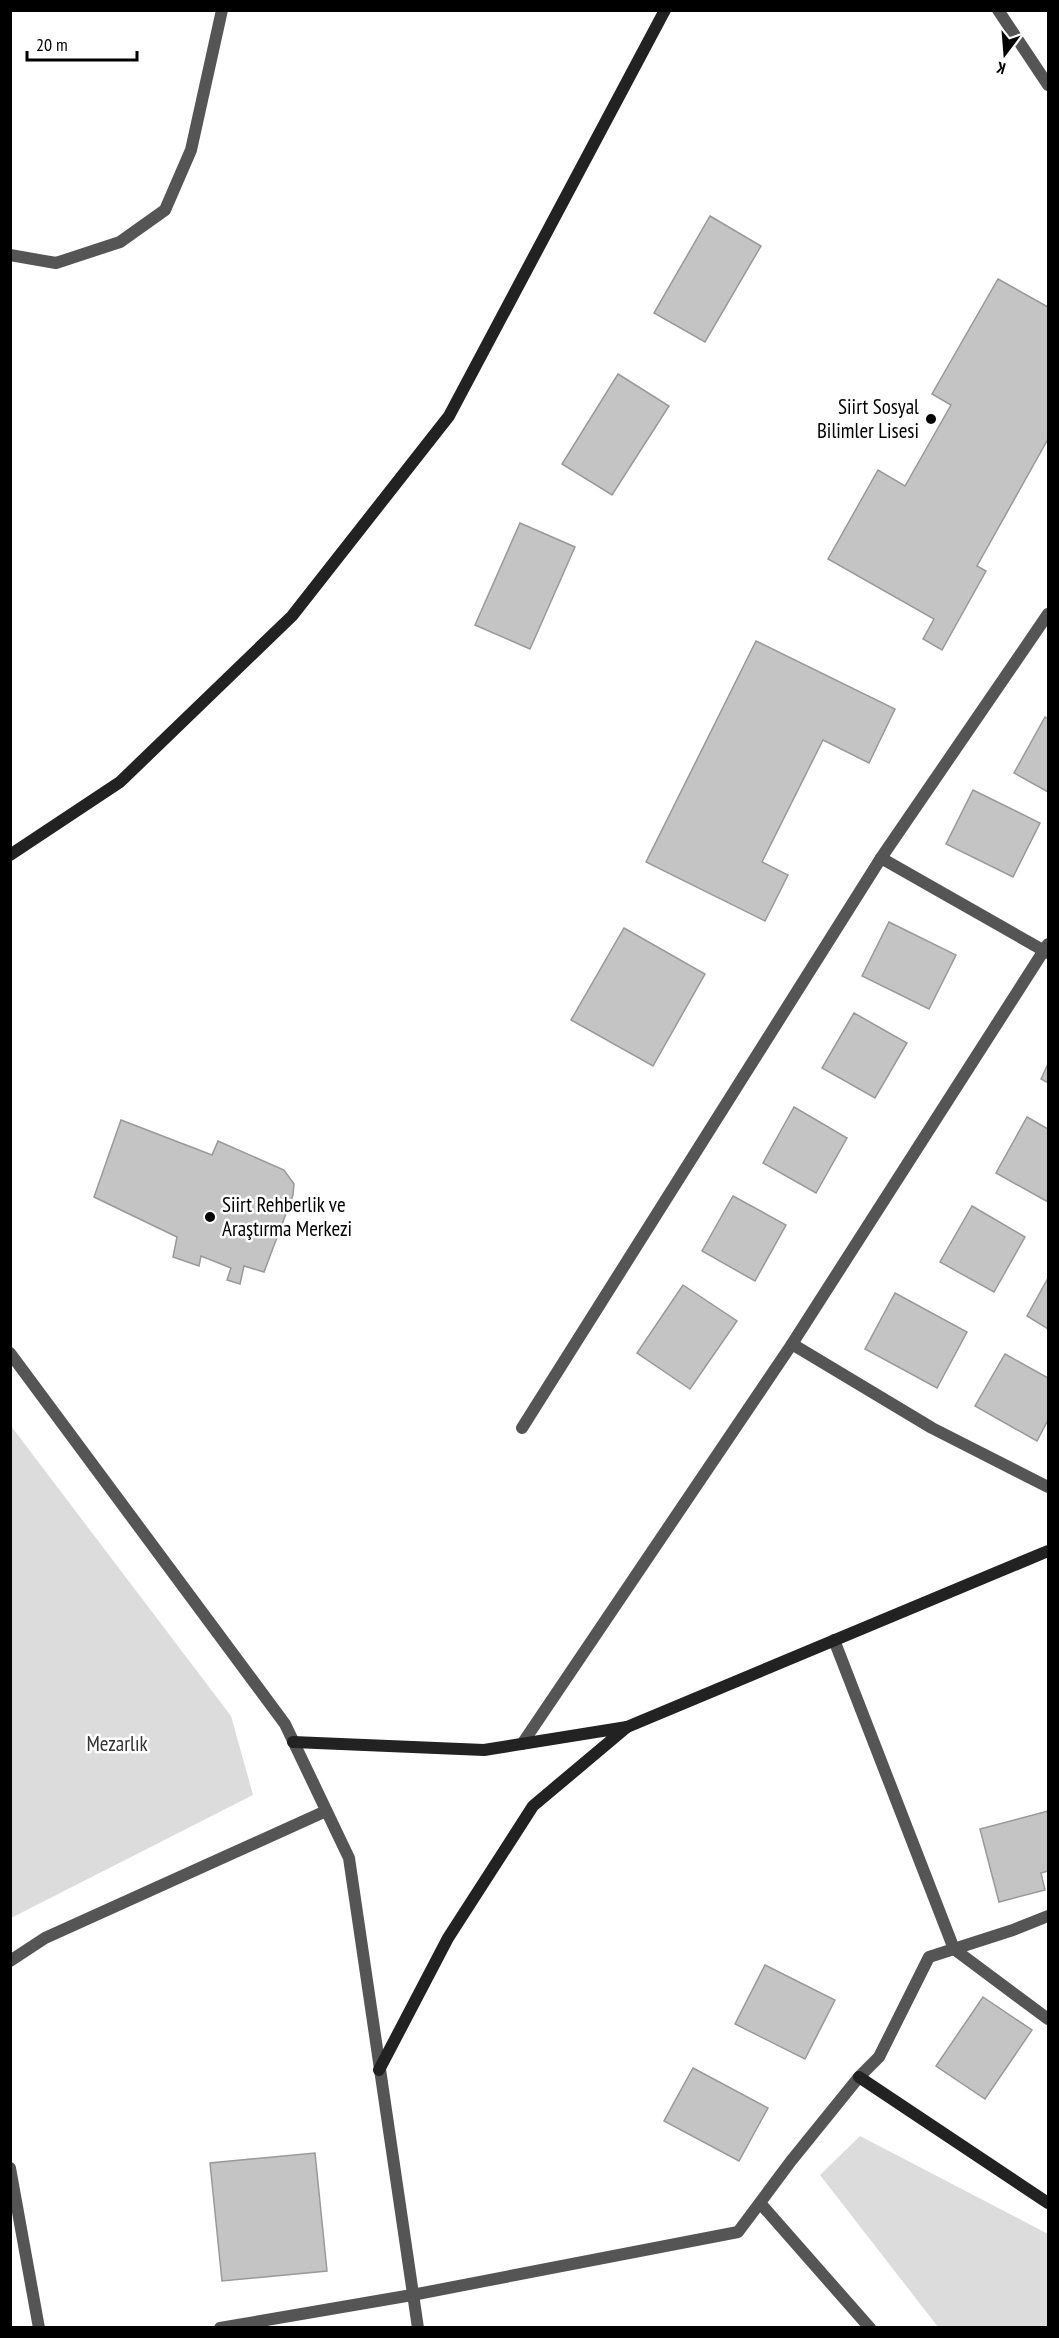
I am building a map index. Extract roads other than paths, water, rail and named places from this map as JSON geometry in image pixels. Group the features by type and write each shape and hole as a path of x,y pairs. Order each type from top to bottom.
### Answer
{"street":[{"path":"10,255 56,263 120,242 165,210 191,150 222,10"},
{"path":"10,855 120,782 292,616 449,417 665,10"},
{"path":"998,10 1048,86"},
{"path":"522,1428 881,858 1048,614"},
{"path":"522,1744 792,1344 1047,949 881,858"},
{"path":"792,1344 932,1428 1048,1487"},
{"path":"10,1353 285,1724 349,1858 418,2328"},
{"path":"293,1742 484,1750 627,1727 1048,1551"},
{"path":"834,1640 954,1949 1048,2019"},
{"path":"379,2070 448,1938 533,1806 627,1727"},
{"path":"10,1961 45,1938 326,1811"},
{"path":"220,2328 412,2295 738,2232 859,2077 879,2057 929,1957 1048,1916"},
{"path":"859,2077 1048,2203"},
{"path":"10,2168 39,2328"},
{"path":"760,2203 870,2328"}],"place":[{"name":"Siirt Sosyal Bilimler Lisesi","path":"931,419"},
{"name":"Siirt Rehberlik ve Araştırma Merkezi","path":"210,1217"}],"park label":[{"name":"Mezarlık","path":"117,1744"}]}
